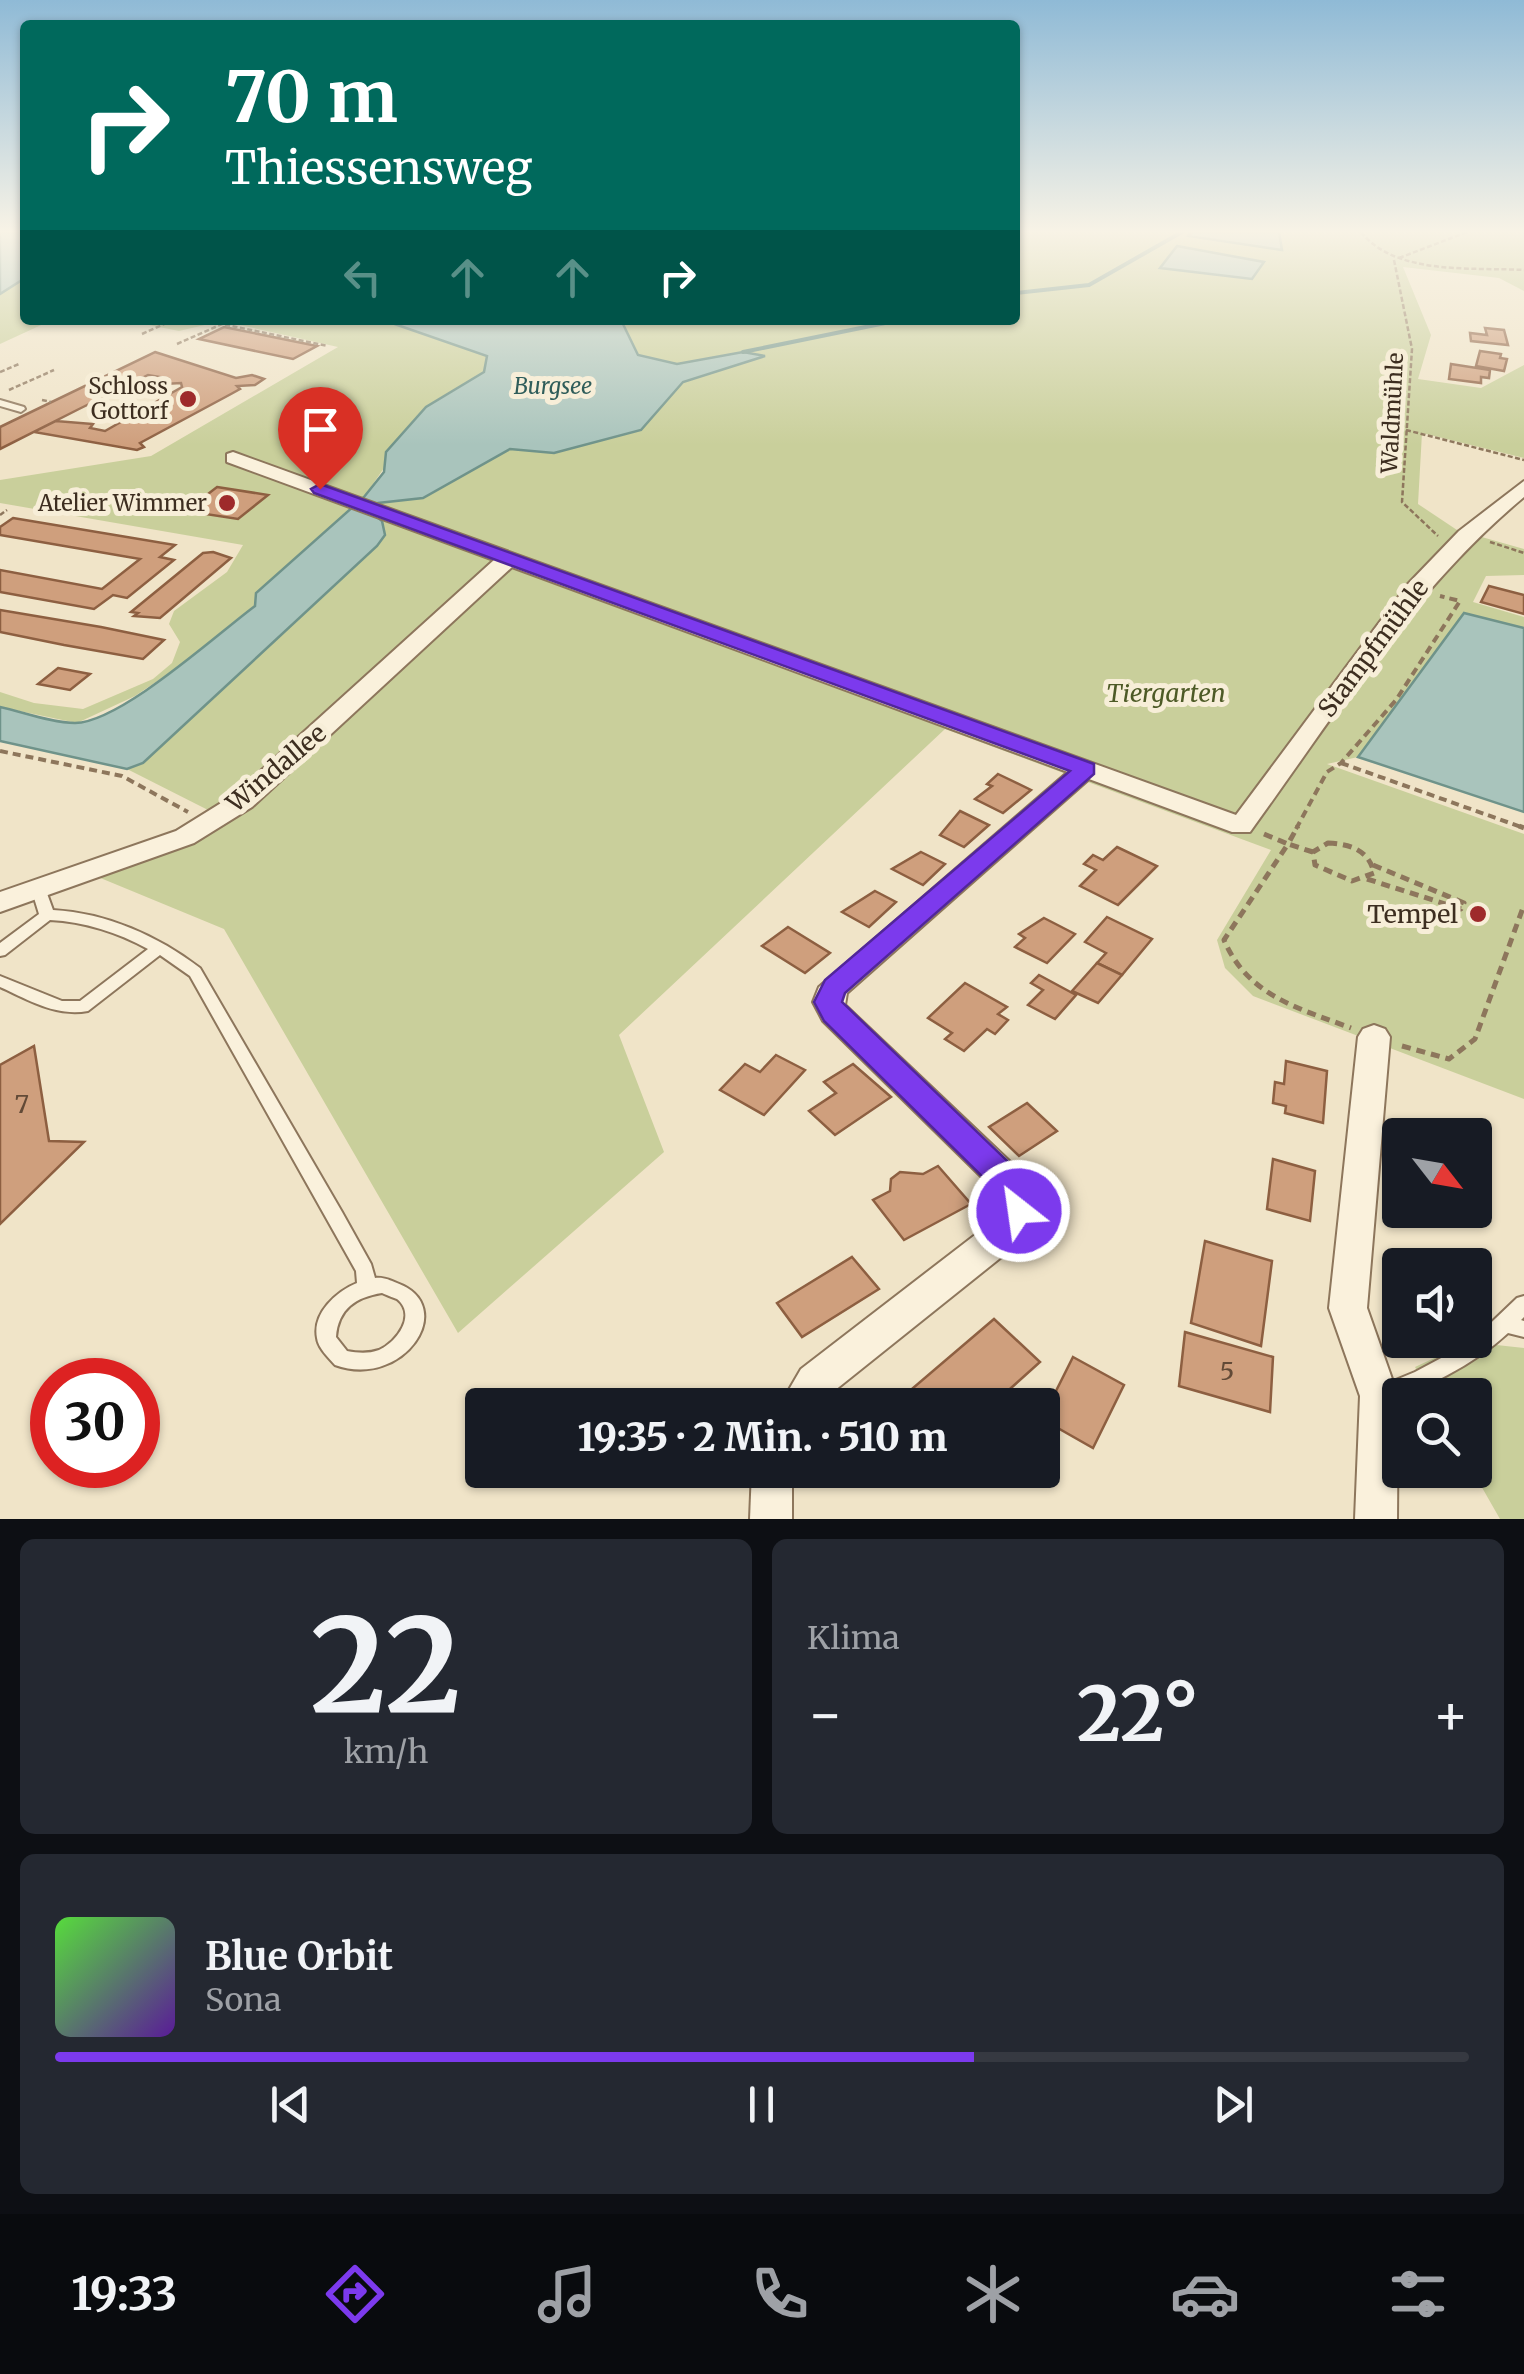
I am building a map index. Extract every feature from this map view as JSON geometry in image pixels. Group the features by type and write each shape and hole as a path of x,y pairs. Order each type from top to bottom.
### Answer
{"street":[{"path":"232,458 1240,826"},
{"name":"Stampfmühle","path":"1240,826 1416,589 1460,541 1524,487"},
{"name":"Windallee","path":"0,902 42,902 185,837 243,800 506,560"},
{"path":"811,1388 1001,1236 1019,1211 1012,1185 834,1014 828,1002 834,987 1086,769"},
{"path":"1374,1037 1348,1308 1378,1396 1376,1519"},
{"path":"772,1488 772,1519"}],"lane":[{"path":"0,403 22,408"},
{"path":"0,951 42,902 160,947 194,972 365,1270 368,1286"},
{"path":"0,982 60,1007 84,1007 160,947"},
{"path":"382,1285 404,1293 412,1302 414,1326 399,1349 386,1358 355,1364 332,1351 326,1326 340,1301 368,1286 382,1285"},
{"path":"1378,1396 1433,1377 1515,1327 1524,1304"}],"path":[{"name":"Waldmühle","path":"1408,303 1414,365 1402,502 1460,541"},
{"path":"142,334 163,325"},
{"path":"177,344 220,325"},
{"path":"227,325 328,346"},
{"path":"0,372 18,364"},
{"path":"18,386 54,370"},
{"path":"42,400 51,402"},
{"path":"1406,430 1524,460"},
{"path":"0,515 7,510"},
{"path":"1460,541 1524,553"},
{"path":"1460,601 1396,700 1341,764 1327,772 1288,844 1224,940 1233,968 1258,991 1374,1037 1449,1059 1474,1038 1524,905"},
{"path":"0,751 122,776 208,823"},
{"path":"1341,764 1524,828"},
{"path":"1240,826 1313,852 1328,843 1340,843 1359,850 1373,865 1464,902 1461,909 1367,879 1350,881 1325,874 1315,865 1313,852"},
{"path":"1367,879 1373,865"}],"green space":[{"path":"0,303 20,303 20,325 41,325 0,344"},
{"name":"Tiergarten","path":"1020,303 1418,303 1431,335 1418,379 1481,388 1524,365 1524,458 1422,433 1418,504 1457,530 1524,549 1524,575 1486,576 1473,602 1524,617 1524,628 1464,613 1358,757 1327,764 1524,834 1524,1099 1253,996 1225,968 1217,940 1271,850 945,729 619,1035 664,1152 458,1333 224,929 98,877 201,840 208,810 127,769 143,763 377,546 366,509 378,503 423,498 510,449 554,453 640,430 683,382 763,357 742,352 677,364 637,355 623,325 1020,325"},
{"path":"149,325 205,325 179,331"},
{"path":"240,325 397,325 487,356 484,372 426,407 364,497 255,606 184,663 135,696 77,723 0,707 0,692 34,703 83,709 153,679 172,663 180,642 169,624 174,611 227,572 243,545 0,503 0,480 151,456 338,347"},
{"path":"1492,1345 1524,1348 1524,1519 1500,1519 1482,1488 1492,1488 1492,1378 1421,1378 1415,1367 1434,1358 1492,1358"}],"water":[{"name":"Burgsee","path":"397,325 623,325 638,355 677,364 743,352 765,356 683,382 641,430 554,453 510,449 423,498 378,503 367,509 382,521 385,535 377,546 143,763 127,769 0,741 0,707 75,723 117,708 168,675 255,606 256,593 364,497 384,472 386,452 426,407 484,372 487,356"},
{"path":"1464,613 1524,628 1524,812 1358,757"}],"building":[{"path":"224,327 317,346 293,359 199,339"},
{"path":"1485,328 1504,330 1508,345 1471,341 1470,333 1487,335"},
{"path":"1480,351 1501,354 1500,358 1507,359 1504,371 1476,366"},
{"name":"Schloss Gottorf","path":"155,352 236,378 252,375 264,379 255,385 237,386 240,389 140,443 144,447 137,450 34,432 0,449 0,427","holes":["148,375 166,378 160,381 164,384 181,383 182,387 105,431 90,428 93,424 56,421"]},
{"path":"1451,364 1490,370 1489,378 1481,377 1481,383 1449,379"},
{"name":"Atelier Wimmer","path":"217,487 268,495 238,519 186,511"},
{"path":"13,518 175,545 160,557 174,560 127,598 113,595 94,609 0,592 0,570 102,589 140,559 0,535 0,527"},
{"path":"203,553 231,558 160,618 134,616 138,613 131,612"},
{"path":"1489,586 1524,595 1524,614 1481,602"},
{"path":"0,610 164,640 143,659 64,645 0,632"},
{"path":"58,668 90,674 70,690 38,684"},
{"path":"998,774 1031,790 1003,813 975,799 992,786 987,784"},
{"path":"960,811 989,825 964,847 940,835"},
{"path":"1117,847 1157,866 1118,905 1080,886 1096,870 1084,864 1093,855 1103,860"},
{"path":"921,852 945,864 923,885 892,869"},
{"path":"875,891 896,902 869,927 842,912"},
{"path":"1107,917 1152,939 1122,975 1097,963 1106,953 1085,942"},
{"path":"1044,918 1075,934 1047,963 1015,947 1025,938 1019,934"},
{"path":"788,927 830,953 805,973 762,946"},
{"path":"1097,963 1122,975 1098,1003 1072,991"},
{"path":"1039,975 1076,995 1055,1019 1028,1005 1043,990 1031,983"},
{"path":"965,983 1007,1007 998,1014 1008,1020 995,1034 987,1029 964,1051 945,1039 952,1033 928,1018"},
{"path":"34,1046 49,1141 84,1142 0,1224 0,1065"},
{"path":"776,1055 805,1070 764,1115 720,1090 745,1064 760,1072"},
{"path":"1286,1061 1327,1071 1323,1123 1285,1113 1286,1106 1273,1103 1275,1082 1284,1084"},
{"path":"853,1064 891,1097 835,1135 809,1111 836,1093 824,1082"},
{"path":"1027,1103 1057,1131 1019,1156 989,1127"},
{"path":"1273,1159 1315,1171 1310,1221 1267,1209"},
{"path":"938,1166 971,1204 904,1240 873,1200 890,1191 891,1179 900,1172 923,1174"},
{"path":"1205,1241 1272,1261 1261,1346 1191,1323"},
{"path":"852,1257 879,1289 802,1337 777,1303"},
{"path":"994,1319 1040,1362 1011,1388 913,1388"},
{"path":"1185,1332 1273,1357 1270,1412 1179,1386"},
{"path":"1073,1357 1124,1385 1093,1448 1060,1429 1058,1388"}],"waterway":[{"path":"743,352 875,325"}],"place":[{"name":"Schloss Gottorf","path":"188,399"},
{"name":"Atelier Wimmer","path":"227,503"},
{"name":"Tempel","path":"1478,914"}],"route":[{"path":"320,489 1086,769 834,987 828,1002 834,1014 1012,1185 1019,1211"}]}
